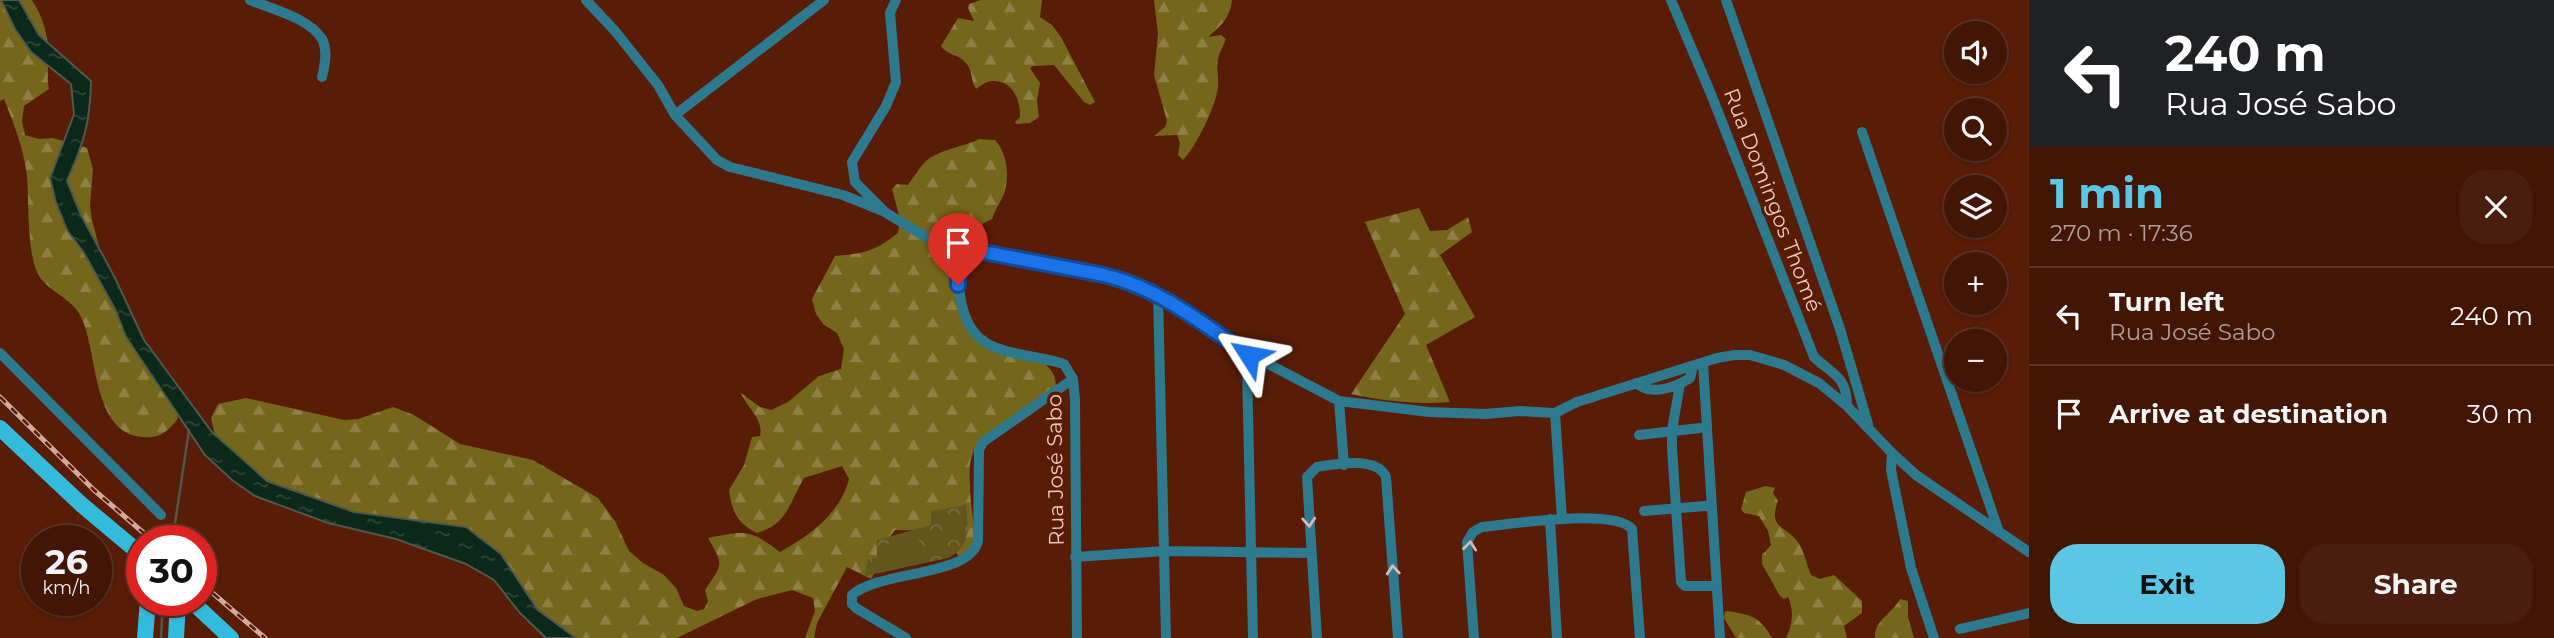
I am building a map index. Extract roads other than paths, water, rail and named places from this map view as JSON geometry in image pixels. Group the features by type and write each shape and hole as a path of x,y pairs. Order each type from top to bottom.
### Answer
{"main road":[{"path":"0,428 126,539"},
{"path":"145,638 147,616"},
{"path":"176,638 177,616"},
{"path":"207,616 231,638"}],"street":[{"path":"250,0 306,24 323,40 326,61 322,76"},
{"path":"586,0 658,85 676,115 717,160 730,167 842,195 883,211 929,239 1125,280 1157,293 1249,355 1339,401 1429,412 1555,413 1577,402 1636,383 1734,355 1750,355 1784,365 1819,383 1847,406 1916,474 2029,552"},
{"path":"676,115 824,0"},
{"path":"883,211 855,182 852,162 886,106 896,82 890,13 896,0"},
{"name":"Rua Domingos Thomé","path":"1671,0 1711,94 1814,357 1841,380 1847,393 1847,406"},
{"path":"1726,0 1840,329 1869,429"},
{"path":"1861,132 1999,533"},
{"name":"Rua José Sabo","path":"957,247 958,285 968,322 975,335 991,346 1064,364 1073,379 1077,638"},
{"path":"1157,293 1166,638"},
{"path":"0,353 161,515"},
{"path":"1249,355 1247,368 1253,638"},
{"path":"1636,383 1644,390 1650,391 1680,384 1690,378 1698,365"},
{"path":"1698,365 1720,638"},
{"path":"906,638 856,608 852,604 852,595 867,584 958,562 974,552 978,541 979,450 983,442 1073,379"},
{"path":"1680,384 1672,430 1681,582 1685,586 1712,586"},
{"path":"1339,401 1344,465"},
{"path":"1555,413 1562,519"},
{"path":"1639,435 1700,428"},
{"path":"1892,453 1891,470 1911,568 1934,638"},
{"path":"1317,638 1307,477 1317,467 1375,465 1384,472 1398,638"},
{"path":"1644,511 1705,506"},
{"path":"1550,519 1557,638"},
{"path":"1474,638 1467,542 1469,537 1482,527 1562,519 1618,521 1632,529 1640,638"},
{"path":"1075,557 1165,551 1311,553"},
{"path":"1960,629 2029,614"}],"water":[{"path":"1,0 19,0 39,35 91,81 85,132 67,181 81,215 144,340 212,432 267,481 354,512 466,527 501,554 538,610 576,638 546,638 520,613 494,580 466,564 396,539 328,523 255,496 232,480 205,455 126,337 115,309 84,253 67,230 50,178 74,114 71,84 31,52 15,29"}],"waterway":[{"path":"175,525 189,430"},
{"path":"161,638 162,616"}],"railway":[{"path":"0,397 94,490 134,525"},
{"path":"217,597 265,638"}]}
